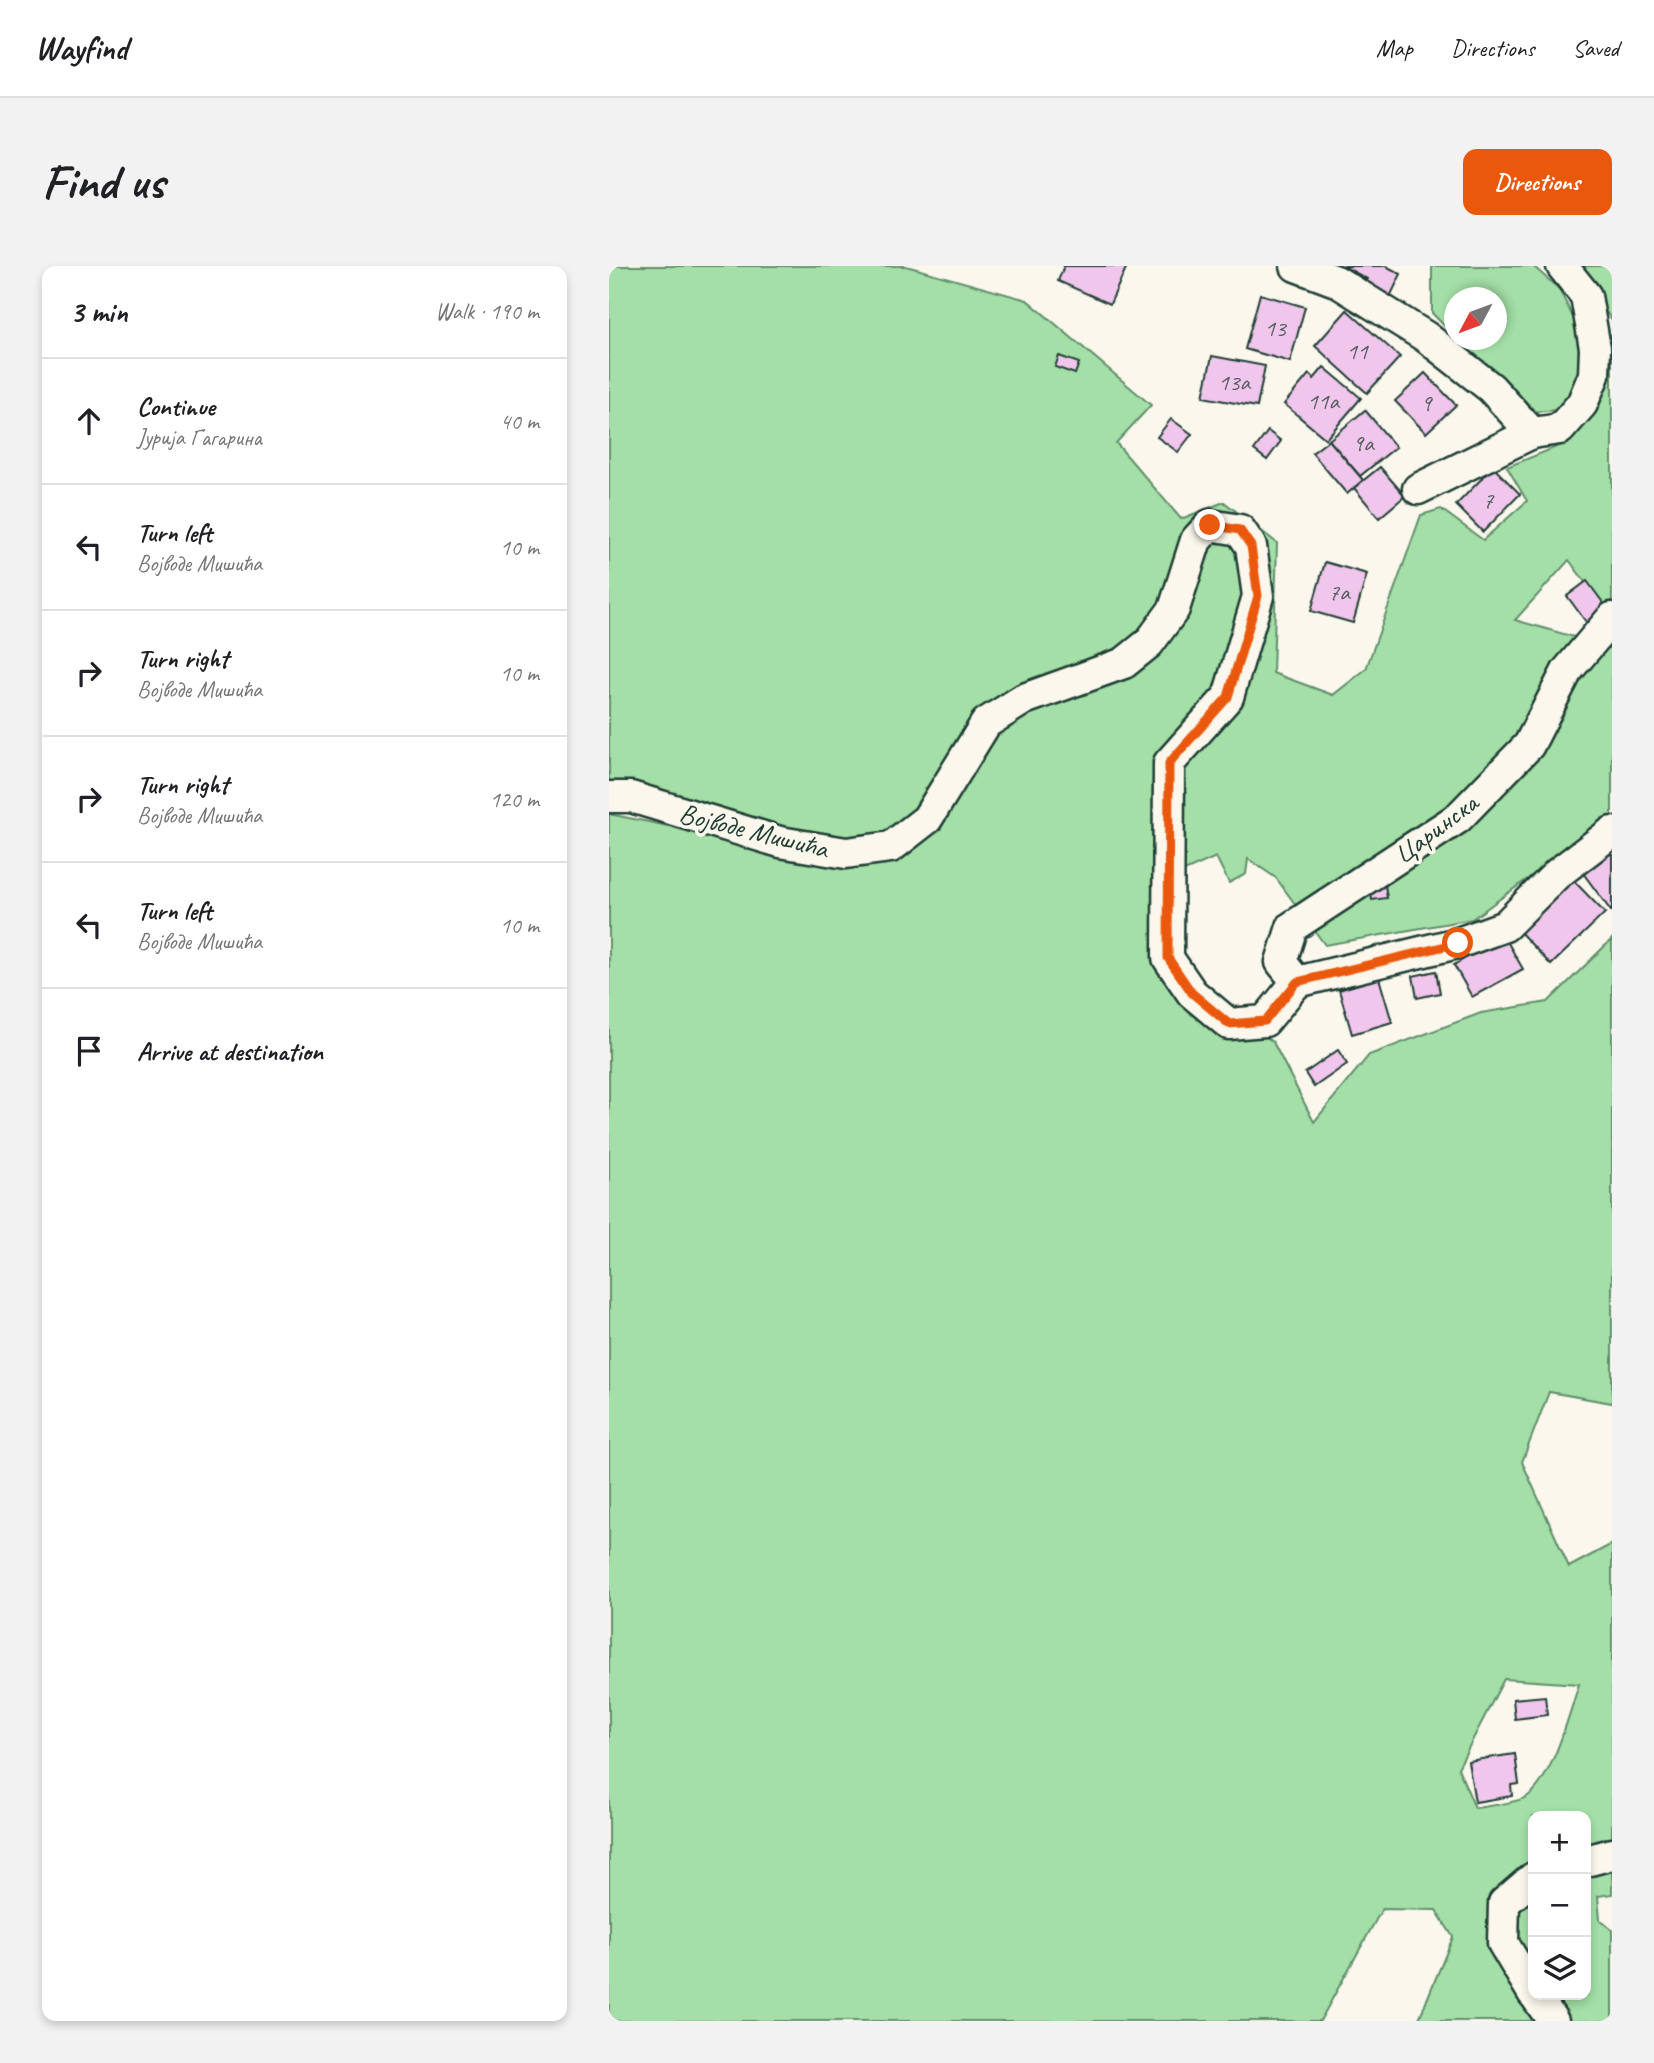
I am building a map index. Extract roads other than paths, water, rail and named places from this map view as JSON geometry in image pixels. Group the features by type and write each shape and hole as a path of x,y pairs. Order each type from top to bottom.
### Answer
{"street":[{"path":"1296,266 1336,281 1426,337 1491,388 1532,433"},
{"path":"1418,489 1532,433 1560,429 1582,404 1594,374 1595,348 1586,296 1562,266"},
{"name":"Војводе Мишића","path":"609,797 631,797 780,842 846,853 891,847 927,819 986,723 1024,699 1124,663 1149,643 1174,609 1196,540 1210,525 1240,530 1251,546 1258,596 1232,685 1228,697 1169,763 1168,958 1192,993 1229,1024 1265,1021 1297,982"},
{"name":"Царинска","path":"1297,982 1280,962 1291,927 1458,818 1529,745 1567,671 1612,618"},
{"path":"1297,982 1458,943 1504,926 1557,874 1612,832"},
{"path":"1591,1860 1612,1854"},
{"path":"1528,1882 1504,1903 1503,1943 1528,1984"},
{"path":"1538,2000 1553,2021"}]}
